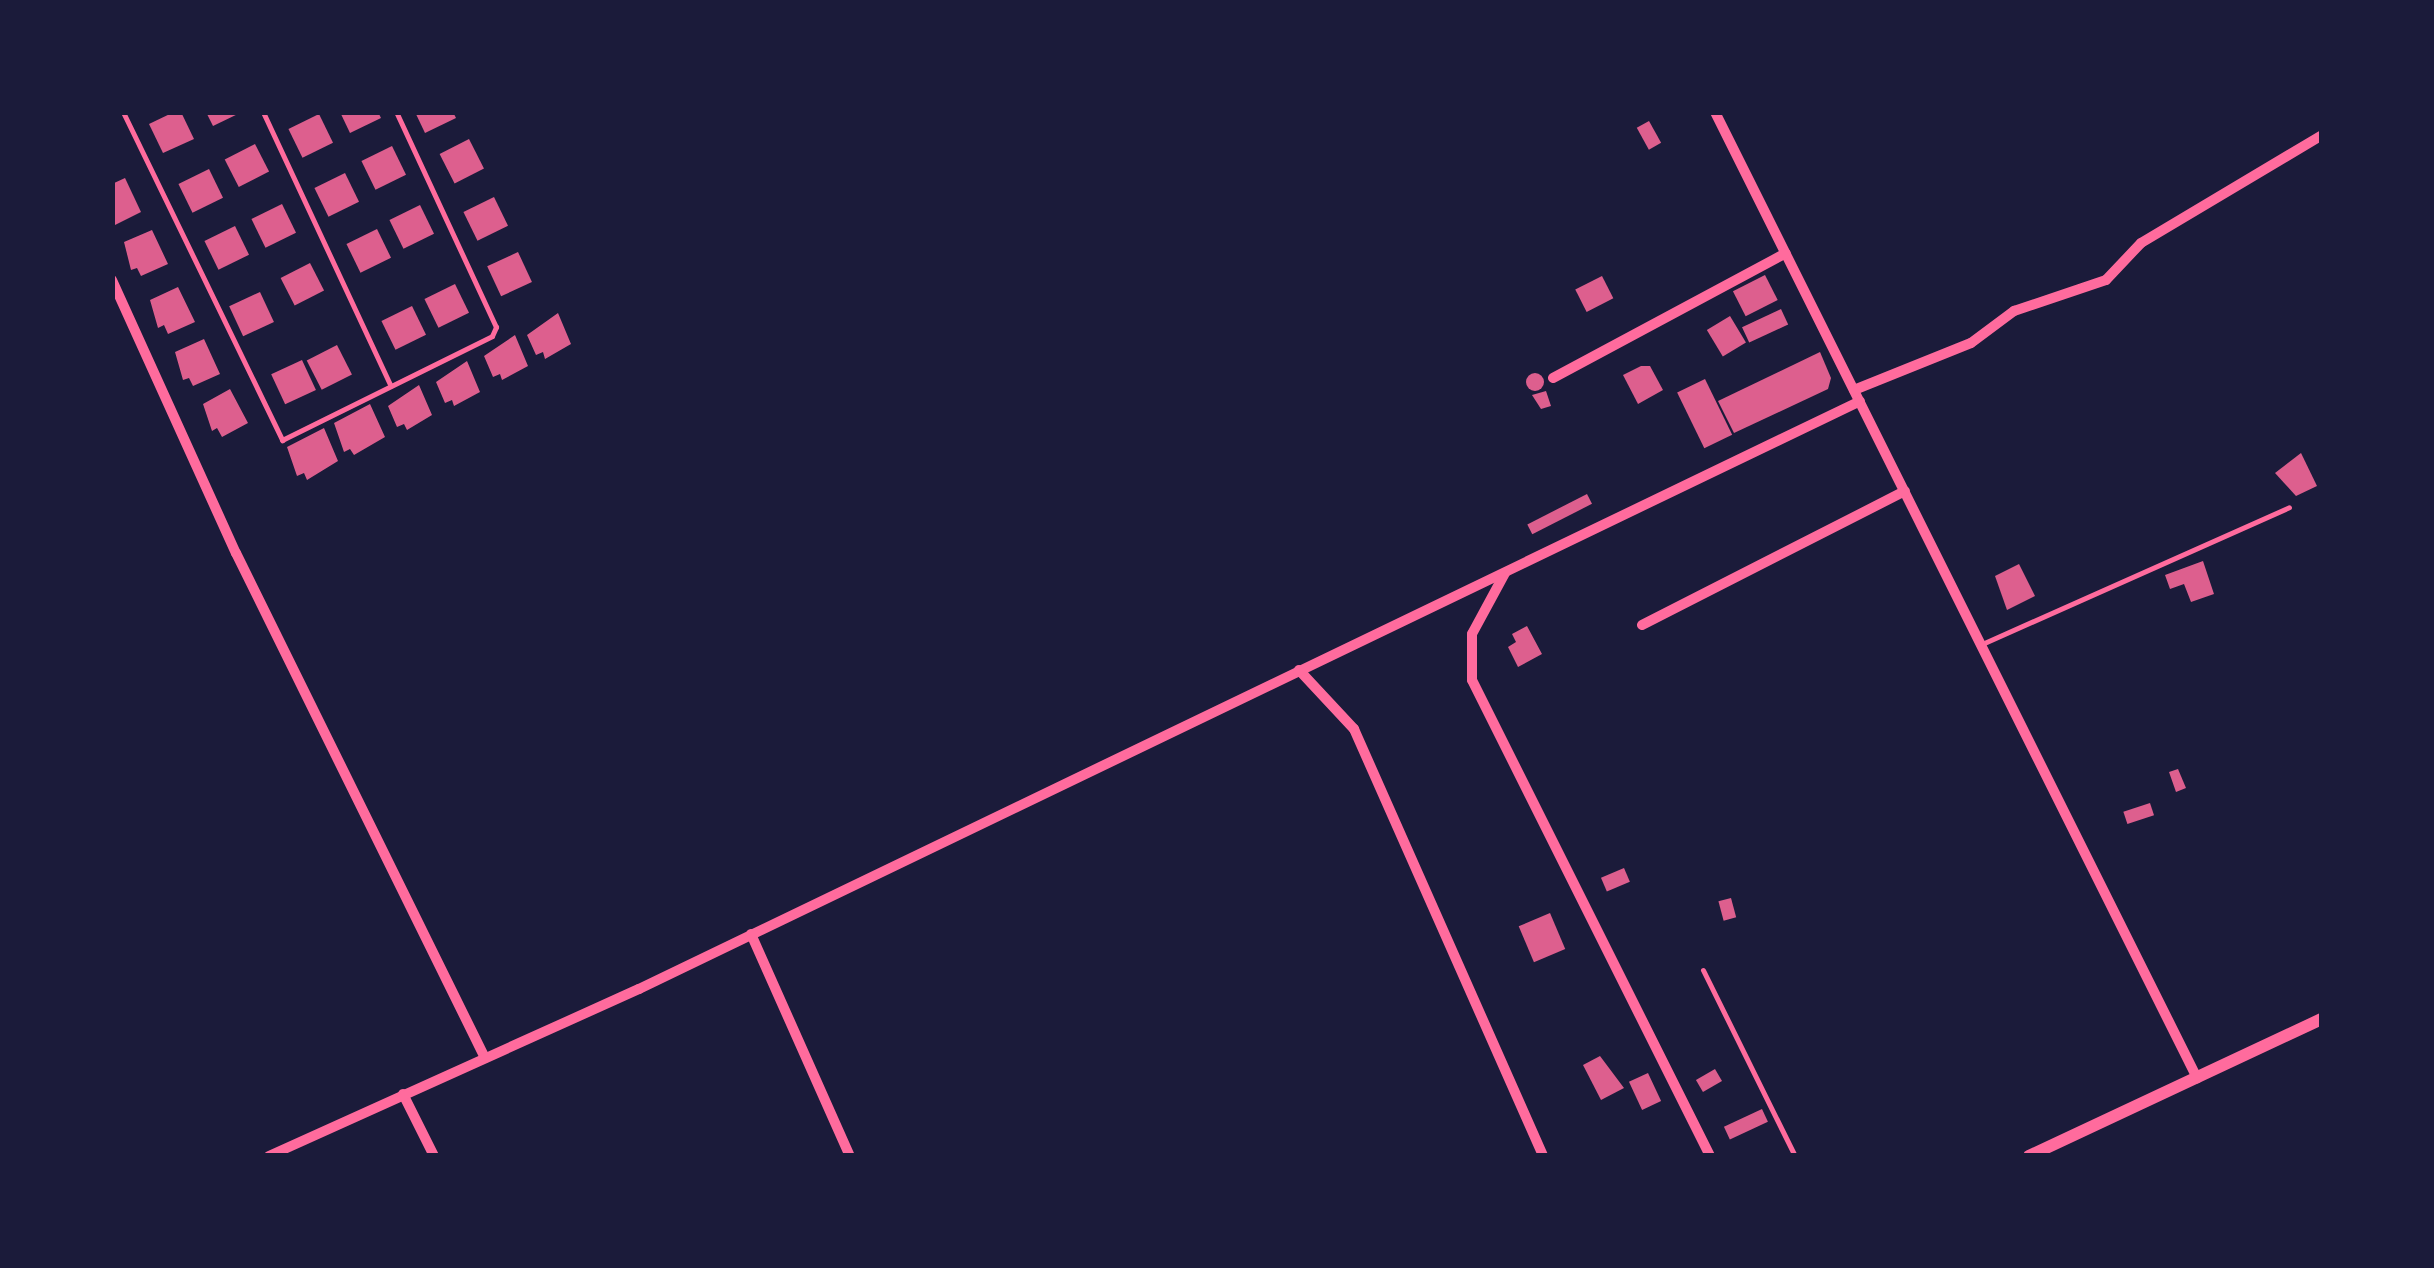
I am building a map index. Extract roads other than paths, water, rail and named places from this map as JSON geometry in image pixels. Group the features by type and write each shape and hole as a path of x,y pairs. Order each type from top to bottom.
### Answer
{"street":[{"path":"1715,112 2197,1078"},
{"path":"269,1156 750,934 1506,572 1971,343 2014,311 2106,280 2141,243 2322,136"},
{"path":"1553,378 1786,254"},
{"path":"112,280 236,553 485,1058"},
{"path":"1642,625 1905,491"},
{"path":"1506,572 1472,634 1472,680 1710,1156"},
{"path":"1299,670 1354,729 1542,1156"},
{"path":"750,934 850,1156"},
{"path":"2029,1156 2322,1019"},
{"path":"404,1094 434,1156"}],"lane":[{"path":"123,112 276,436 289,440 492,336 496,327 396,112"},
{"path":"263,112 392,386"},
{"path":"1982,644 2288,507"},
{"path":"1703,970 1795,1156"}]}
